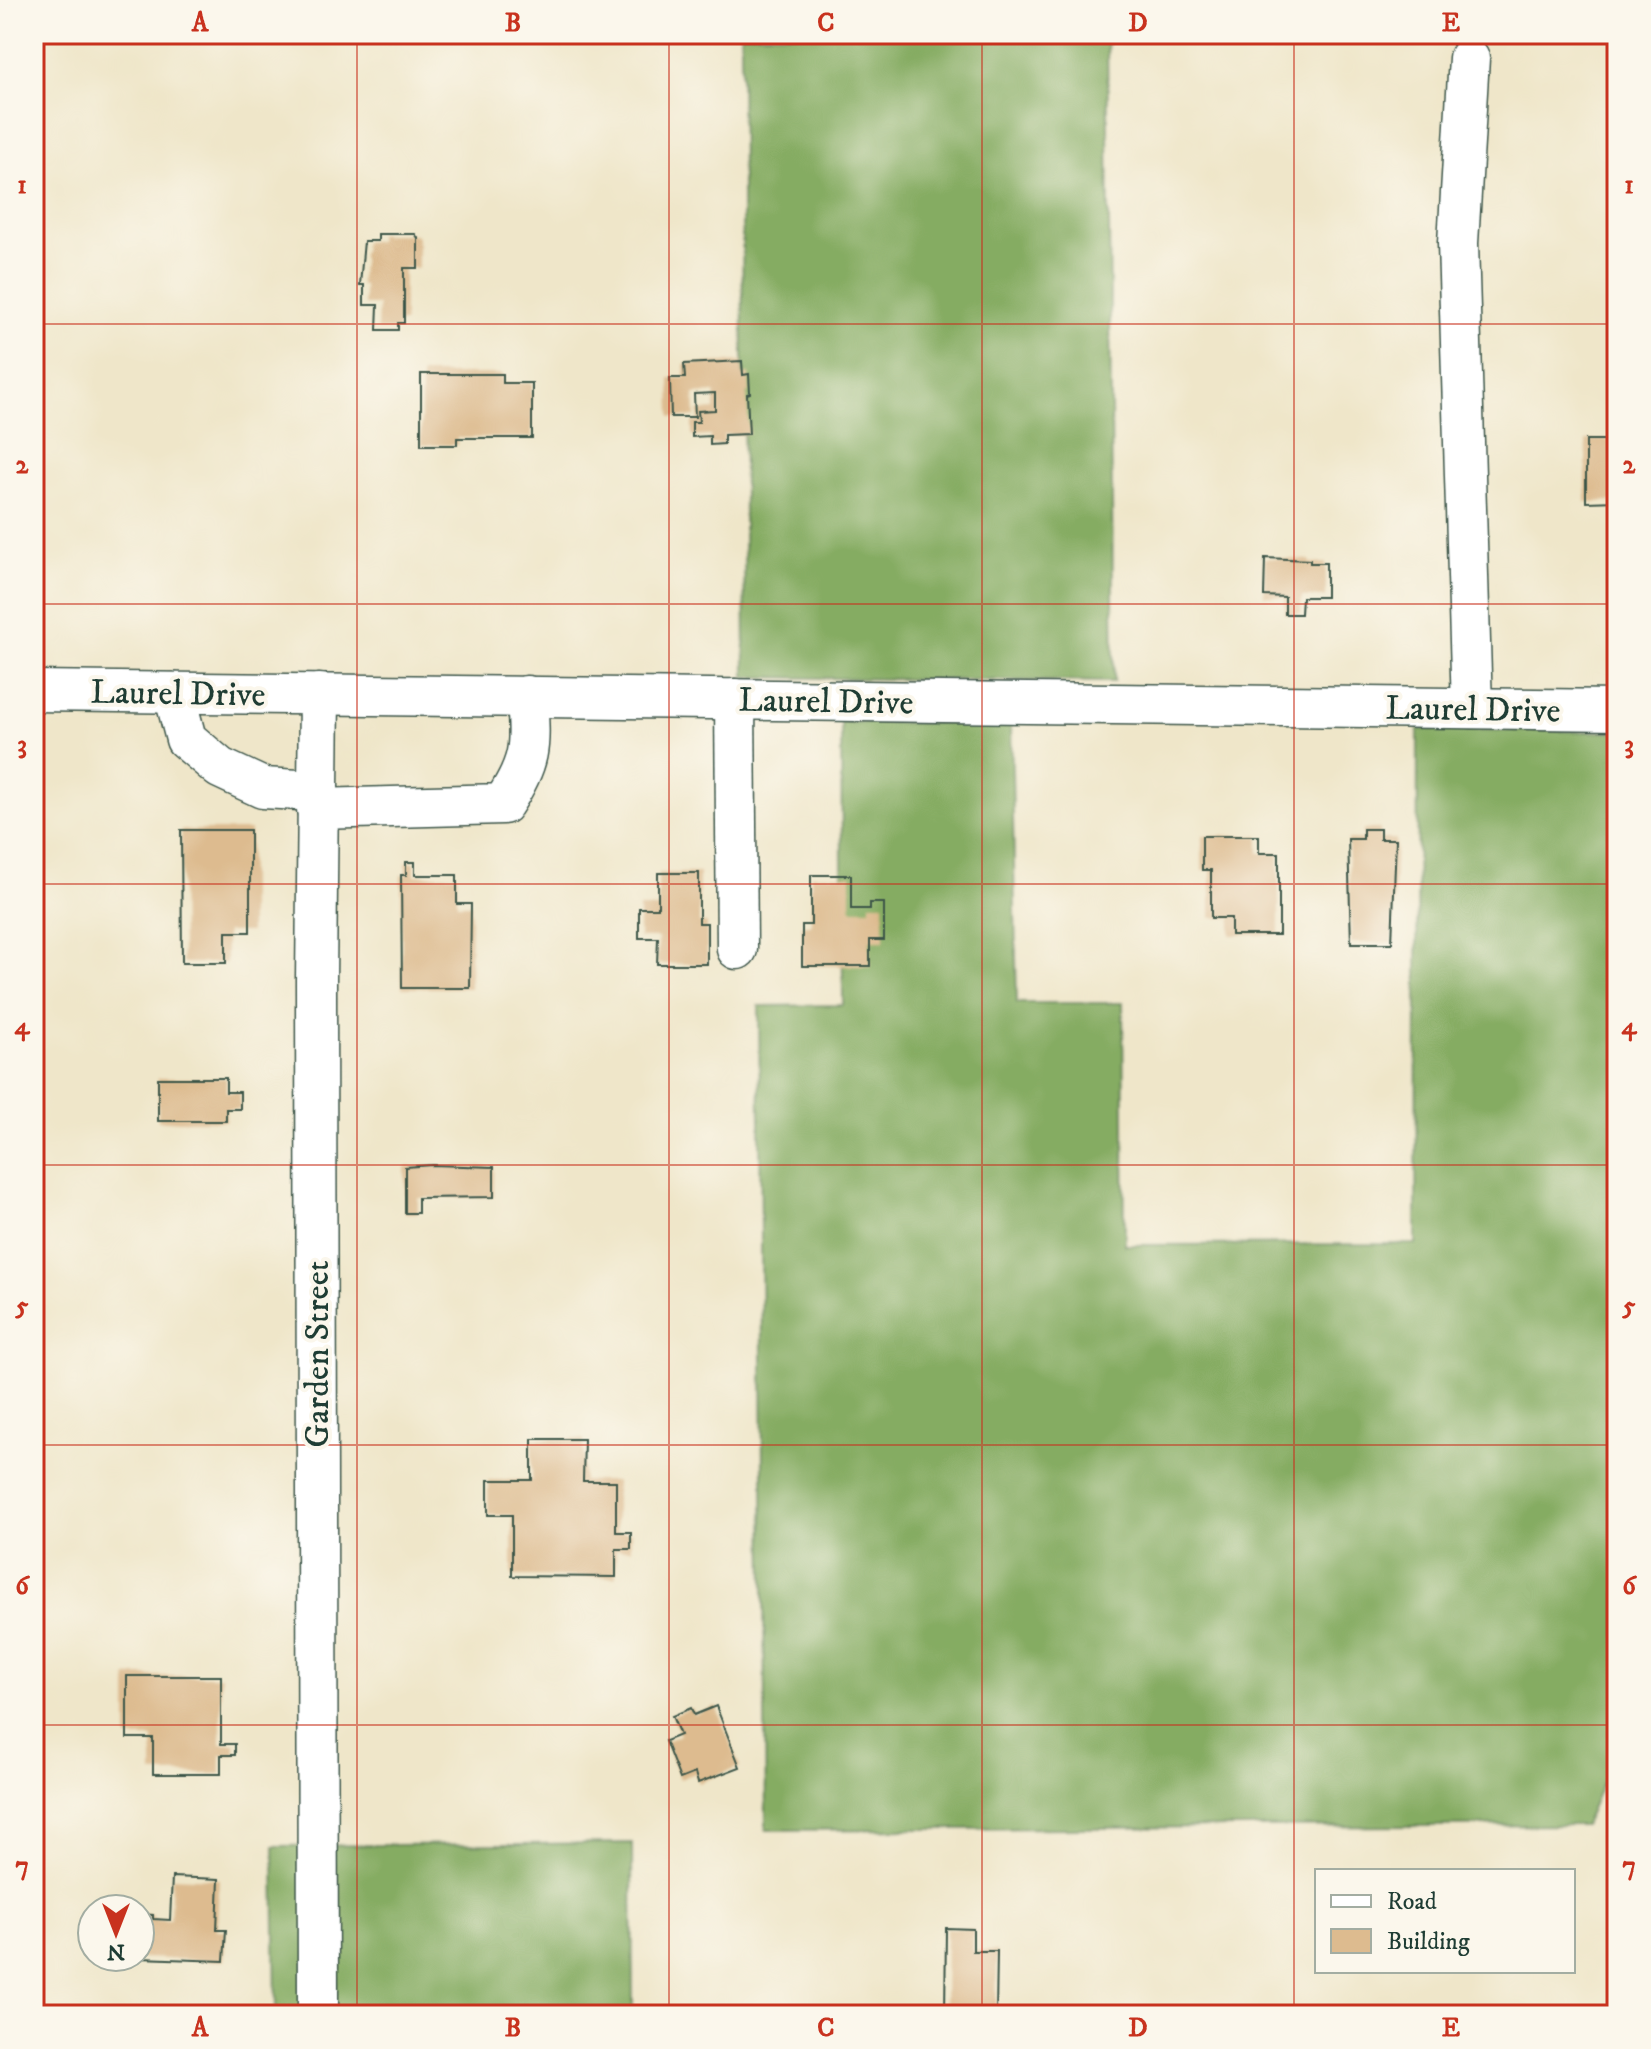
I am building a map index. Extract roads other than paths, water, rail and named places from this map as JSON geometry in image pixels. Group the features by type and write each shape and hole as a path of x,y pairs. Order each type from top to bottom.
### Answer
{"street":[{"path":"1469,58 1458,243 1472,708"},
{"name":"Laurel Drive","path":"34,691 1617,710"},
{"path":"174,693 186,739 220,768 263,788 317,800 503,804 520,778 530,747 527,696"},
{"name":"Garden Street","path":"318,2015 319,694"},
{"path":"735,699 737,949"}]}
